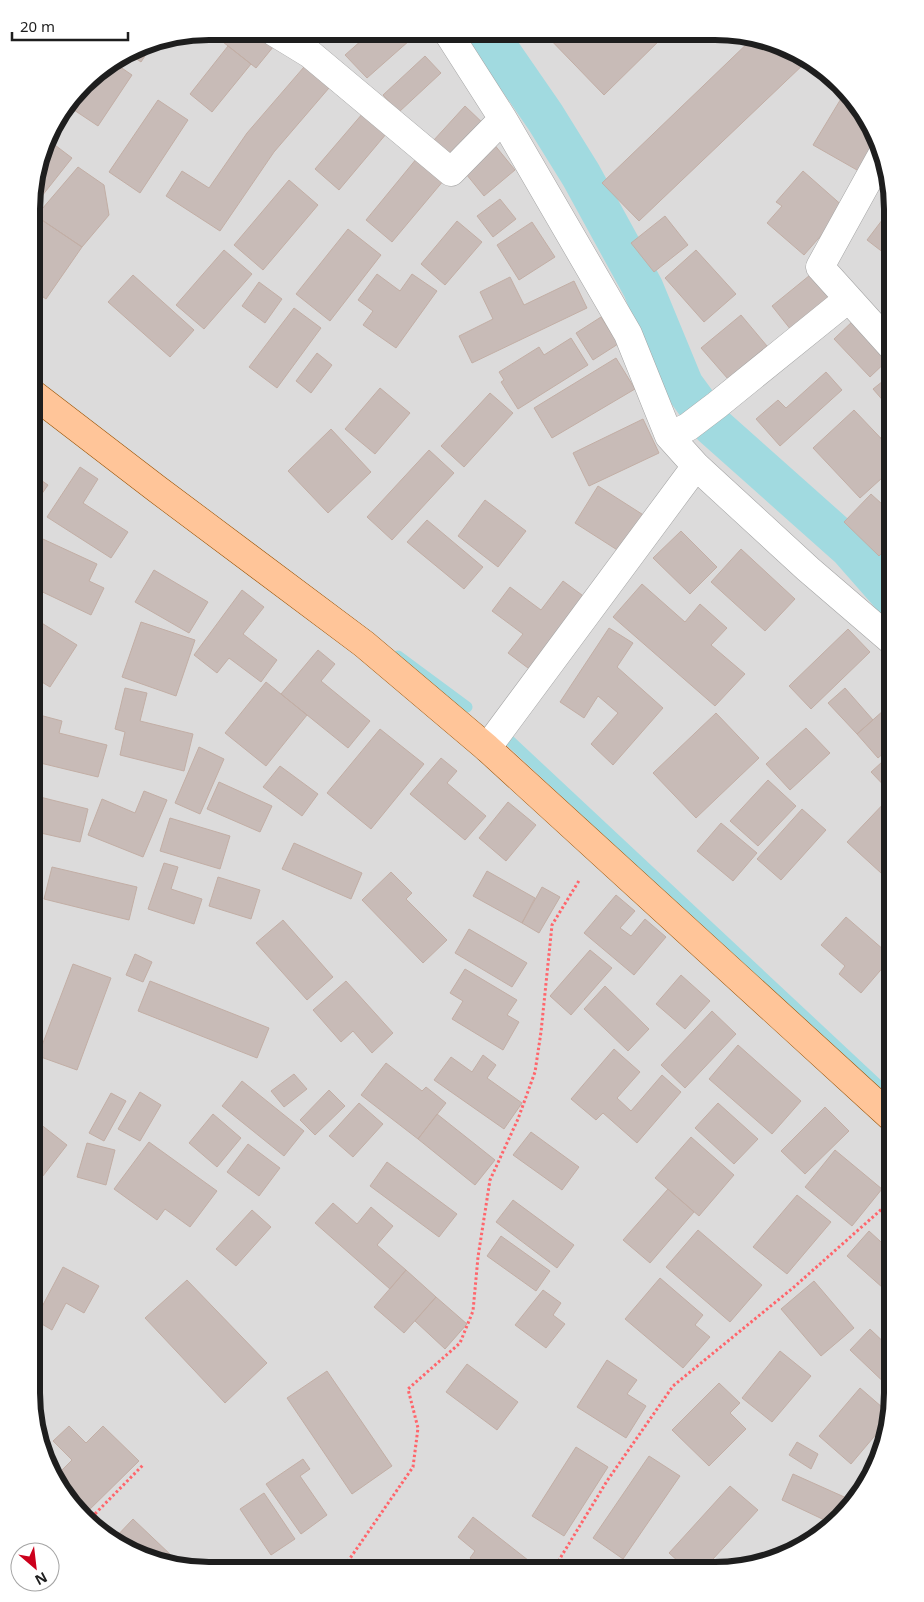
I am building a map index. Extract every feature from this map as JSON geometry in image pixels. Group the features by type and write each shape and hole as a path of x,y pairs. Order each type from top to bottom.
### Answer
{"main road":[{"path":"40,399 364,644 487,748 884,1111"}],"street":[{"path":"287,40 310,54 451,172 503,119"},
{"path":"452,40 503,119 628,334 696,466 884,634"},
{"path":"878,164 820,268 884,338"},
{"path":"679,432 717,405 848,299"},
{"path":"487,748 696,466"}],"path":[{"path":"348,1562 413,1467 418,1428 408,1389 460,1343 473,1311 478,1257 490,1180 518,1119 535,1072 552,925 597,849"},
{"path":"558,1562 607,1481 672,1386 794,1287 884,1207"},
{"path":"93,1516 144,1464"}],"shaded area":[{"path":"187,41 737,41 769,49 790,57 809,68 842,98 856,115 867,134 881,176 884,209 884,1404 878,1437 871,1458 849,1496 835,1513 809,1534 790,1545 748,1559 715,1562 187,1561 144,1549 106,1527 89,1513 75,1496 57,1468 43,1426 40,1393 41,187 49,155 63,124 82,98 98,82 115,68 134,57 155,49"}],"building":[{"path":"224,40 278,41 256,68 223,42"},
{"path":"362,40 410,40 367,78 345,55"},
{"path":"551,40 660,40 604,95"},
{"path":"748,43 790,57 803,65 639,221 602,183"},
{"path":"228,46 251,64 212,112 190,94"},
{"path":"148,52 141,62 134,57"},
{"path":"425,56 441,73 399,112 383,95"},
{"path":"310,60 335,81 274,152 220,231 166,196 182,171 209,188 247,133"},
{"path":"119,66 132,75 98,126 74,110 82,98 115,68"},
{"path":"842,98 856,115 867,134 875,155 864,174 813,145"},
{"path":"158,100 188,120 140,193 109,172"},
{"path":"369,106 392,127 339,190 315,169"},
{"path":"465,106 488,128 456,162 433,141"},
{"path":"493,143 515,170 484,196 462,169"},
{"path":"53,144 72,158 41,198 43,176"},
{"path":"417,158 444,180 392,242 366,220"},
{"path":"78,167 104,185 109,215 82,247 40,219 40,211"},
{"path":"803,171 845,208 804,255 767,223 782,206 776,202"},
{"path":"289,180 318,205 263,270 234,245"},
{"path":"500,199 516,219 493,237 477,216"},
{"path":"665,216 688,245 654,272 631,243"},
{"path":"884,218 884,253 867,240"},
{"path":"40,219 82,247 46,299 40,295"},
{"path":"457,221 482,242 445,285 421,264"},
{"path":"532,222 555,257 519,280 497,245"},
{"path":"348,229 381,255 330,321 296,294"},
{"path":"224,250 252,274 204,329 176,305"},
{"path":"696,250 736,294 704,322 665,278"},
{"path":"815,271 838,300 795,335 772,306"},
{"path":"377,274 400,291 412,274 437,291 396,348 363,325 373,311 358,300"},
{"path":"133,275 194,330 170,357 108,302"},
{"path":"510,277 524,305 574,281 587,308 472,363 459,336 493,319 480,292"},
{"path":"259,282 282,299 265,323 242,306"},
{"path":"294,308 321,328 277,388 249,367"},
{"path":"741,315 767,346 728,379 701,348"},
{"path":"601,317 618,344 593,360 576,333"},
{"path":"855,319 884,350 884,364 870,377 834,339"},
{"path":"571,338 588,365 518,409 501,382 504,380 499,372 539,347 544,355"},
{"path":"317,353 332,365 311,393 296,381"},
{"path":"616,358 635,389 552,438 534,408"},
{"path":"826,372 842,390 780,446 756,419 778,400 786,408"},
{"path":"884,380 884,402 873,389"},
{"path":"380,388 410,413 375,454 345,429"},
{"path":"490,393 513,413 464,467 441,446"},
{"path":"854,410 884,442 884,476 860,498 813,448"},
{"path":"643,419 659,453 589,486 573,453"},
{"path":"331,429 371,472 328,513 288,471"},
{"path":"429,450 454,473 392,540 367,517"},
{"path":"80,467 98,479 83,503 128,532 111,558 47,517"},
{"path":"40,480 48,485 40,496"},
{"path":"598,486 645,516 622,553 575,523"},
{"path":"871,494 884,506 884,551 879,556 844,522"},
{"path":"485,500 526,531 498,567 458,536"},
{"path":"427,520 483,567 464,589 407,542"},
{"path":"681,531 717,567 690,594 653,558"},
{"path":"40,538 97,564 89,581 104,588 91,615 40,591"},
{"path":"741,549 795,599 765,631 711,582"},
{"path":"154,570 208,602 189,633 135,602"},
{"path":"563,581 586,598 532,671 508,653 523,634 492,611 510,587 541,610"},
{"path":"642,584 685,622 700,604 727,628 711,645 745,674 715,706 613,617"},
{"path":"242,590 264,607 243,634 277,660 261,682 229,658 217,673 194,655"},
{"path":"40,622 77,645 50,687 40,681"},
{"path":"141,622 195,640 176,696 122,677"},
{"path":"609,628 633,643 617,667 663,708 613,765 591,744 618,713 598,696 584,718 560,702"},
{"path":"848,629 870,652 811,709 789,686"},
{"path":"318,650 335,664 321,681 370,721 348,748 281,694"},
{"path":"266,682 307,715 266,766 225,733"},
{"path":"125,688 147,693 140,721 193,734 184,771 120,755 125,732 115,729"},
{"path":"845,688 873,720 857,734 828,703"},
{"path":"884,710 884,753 878,758 857,734"},
{"path":"716,713 759,758 696,818 653,773"},
{"path":"40,715 62,721 59,733 107,745 98,777 40,763"},
{"path":"806,728 830,753 790,790 766,764"},
{"path":"380,729 424,764 371,829 327,793"},
{"path":"199,747 224,759 200,814 175,803"},
{"path":"441,758 457,771 447,783 486,816 465,840 410,794"},
{"path":"884,760 884,786 871,772"},
{"path":"280,766 318,794 302,816 263,787"},
{"path":"768,780 796,806 758,846 730,821"},
{"path":"219,782 272,806 260,832 207,809"},
{"path":"144,791 167,800 143,857 88,835 102,799 135,813"},
{"path":"40,797 88,809 80,842 40,833"},
{"path":"508,802 536,825 506,861 479,838"},
{"path":"884,803 884,870 881,873 847,842"},
{"path":"802,809 826,830 781,880 757,859"},
{"path":"170,818 230,836 220,869 160,851"},
{"path":"721,823 757,853 733,881 697,851"},
{"path":"294,843 362,873 351,899 282,869"},
{"path":"164,863 178,867 171,889 202,899 194,924 148,909"},
{"path":"52,867 137,887 129,920 44,899"},
{"path":"487,871 535,898 522,923 473,896"},
{"path":"391,872 412,893 406,899 447,940 423,963 362,900"},
{"path":"218,877 260,890 251,919 209,906"},
{"path":"542,887 560,897 539,933 522,923"},
{"path":"616,895 635,911 620,928 631,936 645,919 666,937 634,975 584,933"},
{"path":"846,917 884,950 884,966 861,993 839,974 845,966 821,945"},
{"path":"283,920 333,977 307,1000 256,943"},
{"path":"469,929 527,963 512,987 455,953"},
{"path":"590,950 612,968 571,1015 550,996"},
{"path":"135,954 152,962 143,982 126,975"},
{"path":"73,964 111,978 77,1070 40,1057 40,1051"},
{"path":"465,969 517,1000 507,1015 519,1022 503,1050 452,1019 463,1001 450,993"},
{"path":"681,975 710,1001 685,1029 656,1004"},
{"path":"150,981 269,1028 257,1058 138,1011"},
{"path":"346,981 393,1033 372,1053 353,1031 341,1042 313,1010"},
{"path":"605,986 649,1029 628,1051 584,1009"},
{"path":"712,1011 736,1034 685,1088 661,1065"},
{"path":"738,1045 801,1101 772,1134 709,1079"},
{"path":"614,1049 640,1072 617,1098 631,1111 662,1075 681,1092 637,1143 603,1113 596,1120 571,1099"},
{"path":"483,1055 496,1065 487,1078 522,1103 504,1129 434,1080 451,1057 472,1072"},
{"path":"386,1063 422,1091 426,1087 446,1103 418,1139 361,1095"},
{"path":"294,1074 307,1089 284,1107 271,1091"},
{"path":"242,1081 304,1131 284,1156 222,1106"},
{"path":"329,1090 345,1106 315,1135 300,1120"},
{"path":"140,1092 161,1105 140,1141 118,1129"},
{"path":"111,1093 126,1101 104,1141 89,1133"},
{"path":"359,1103 383,1124 353,1157 329,1136"},
{"path":"718,1103 758,1139 734,1164 695,1128"},
{"path":"825,1107 849,1131 805,1174 781,1151"},
{"path":"213,1114 241,1138 217,1167 189,1143"},
{"path":"437,1114 495,1160 475,1185 418,1139"},
{"path":"40,1124 67,1145 40,1180"},
{"path":"531,1132 579,1167 562,1190 513,1155"},
{"path":"691,1137 734,1175 699,1216 655,1178"},
{"path":"149,1142 217,1191 190,1227 165,1209 157,1220 114,1189"},
{"path":"87,1143 115,1150 106,1185 77,1177"},
{"path":"248,1144 280,1168 259,1196 227,1172"},
{"path":"835,1150 882,1189 852,1226 805,1187"},
{"path":"387,1162 457,1214 439,1237 370,1186"},
{"path":"668,1189 694,1212 650,1263 623,1240"},
{"path":"797,1195 831,1222 787,1274 753,1247"},
{"path":"513,1200 574,1245 557,1268 496,1222"},
{"path":"333,1203 357,1224 371,1207 393,1226 377,1245 406,1270 390,1289 315,1223"},
{"path":"252,1210 271,1227 236,1266 216,1249"},
{"path":"698,1230 762,1285 730,1322 666,1267"},
{"path":"869,1231 884,1245 884,1289 847,1256"},
{"path":"501,1236 550,1271 536,1291 487,1256"},
{"path":"63,1267 99,1286 84,1313 66,1303 52,1330 40,1323 40,1311"},
{"path":"406,1270 436,1297 404,1333 374,1307"},
{"path":"660,1278 703,1315 695,1325 710,1337 683,1368 625,1319"},
{"path":"187,1280 267,1363 225,1403 145,1318"},
{"path":"814,1281 854,1328 821,1356 781,1309"},
{"path":"543,1290 561,1303 553,1315 565,1324 546,1348 515,1325"},
{"path":"436,1297 467,1324 445,1349 415,1321"},
{"path":"870,1329 884,1342 884,1382 850,1350"},
{"path":"780,1351 811,1376 772,1422 742,1398"},
{"path":"607,1360 637,1380 627,1394 646,1406 626,1438 577,1407"},
{"path":"467,1364 518,1402 497,1430 446,1392"},
{"path":"327,1371 392,1466 352,1494 287,1398"},
{"path":"719,1383 740,1403 730,1413 746,1429 709,1466 672,1430"},
{"path":"860,1388 884,1408 880,1430 851,1464 819,1436"},
{"path":"69,1426 86,1443 103,1426 139,1461 88,1511 60,1472 72,1460 53,1441"},
{"path":"797,1442 818,1454 811,1469 789,1455"},
{"path":"576,1447 608,1467 564,1536 532,1516"},
{"path":"649,1456 680,1476 623,1559 593,1538"},
{"path":"303,1459 310,1469 300,1476 327,1515 301,1534 266,1484"},
{"path":"793,1474 847,1498 835,1513 825,1520 782,1500"},
{"path":"730,1486 758,1510 710,1562 679,1562 669,1553"},
{"path":"264,1493 295,1539 271,1555 240,1509"},
{"path":"473,1517 530,1562 475,1562 470,1558 475,1551 458,1537"},
{"path":"133,1519 172,1556 165,1556 144,1549 118,1535"}],"waterway":[{"path":"492,40 545,117 581,175 643,288 683,385 713,426 850,548 884,587"},
{"path":"398,656 467,707"},
{"path":"507,738 884,1091"}]}
